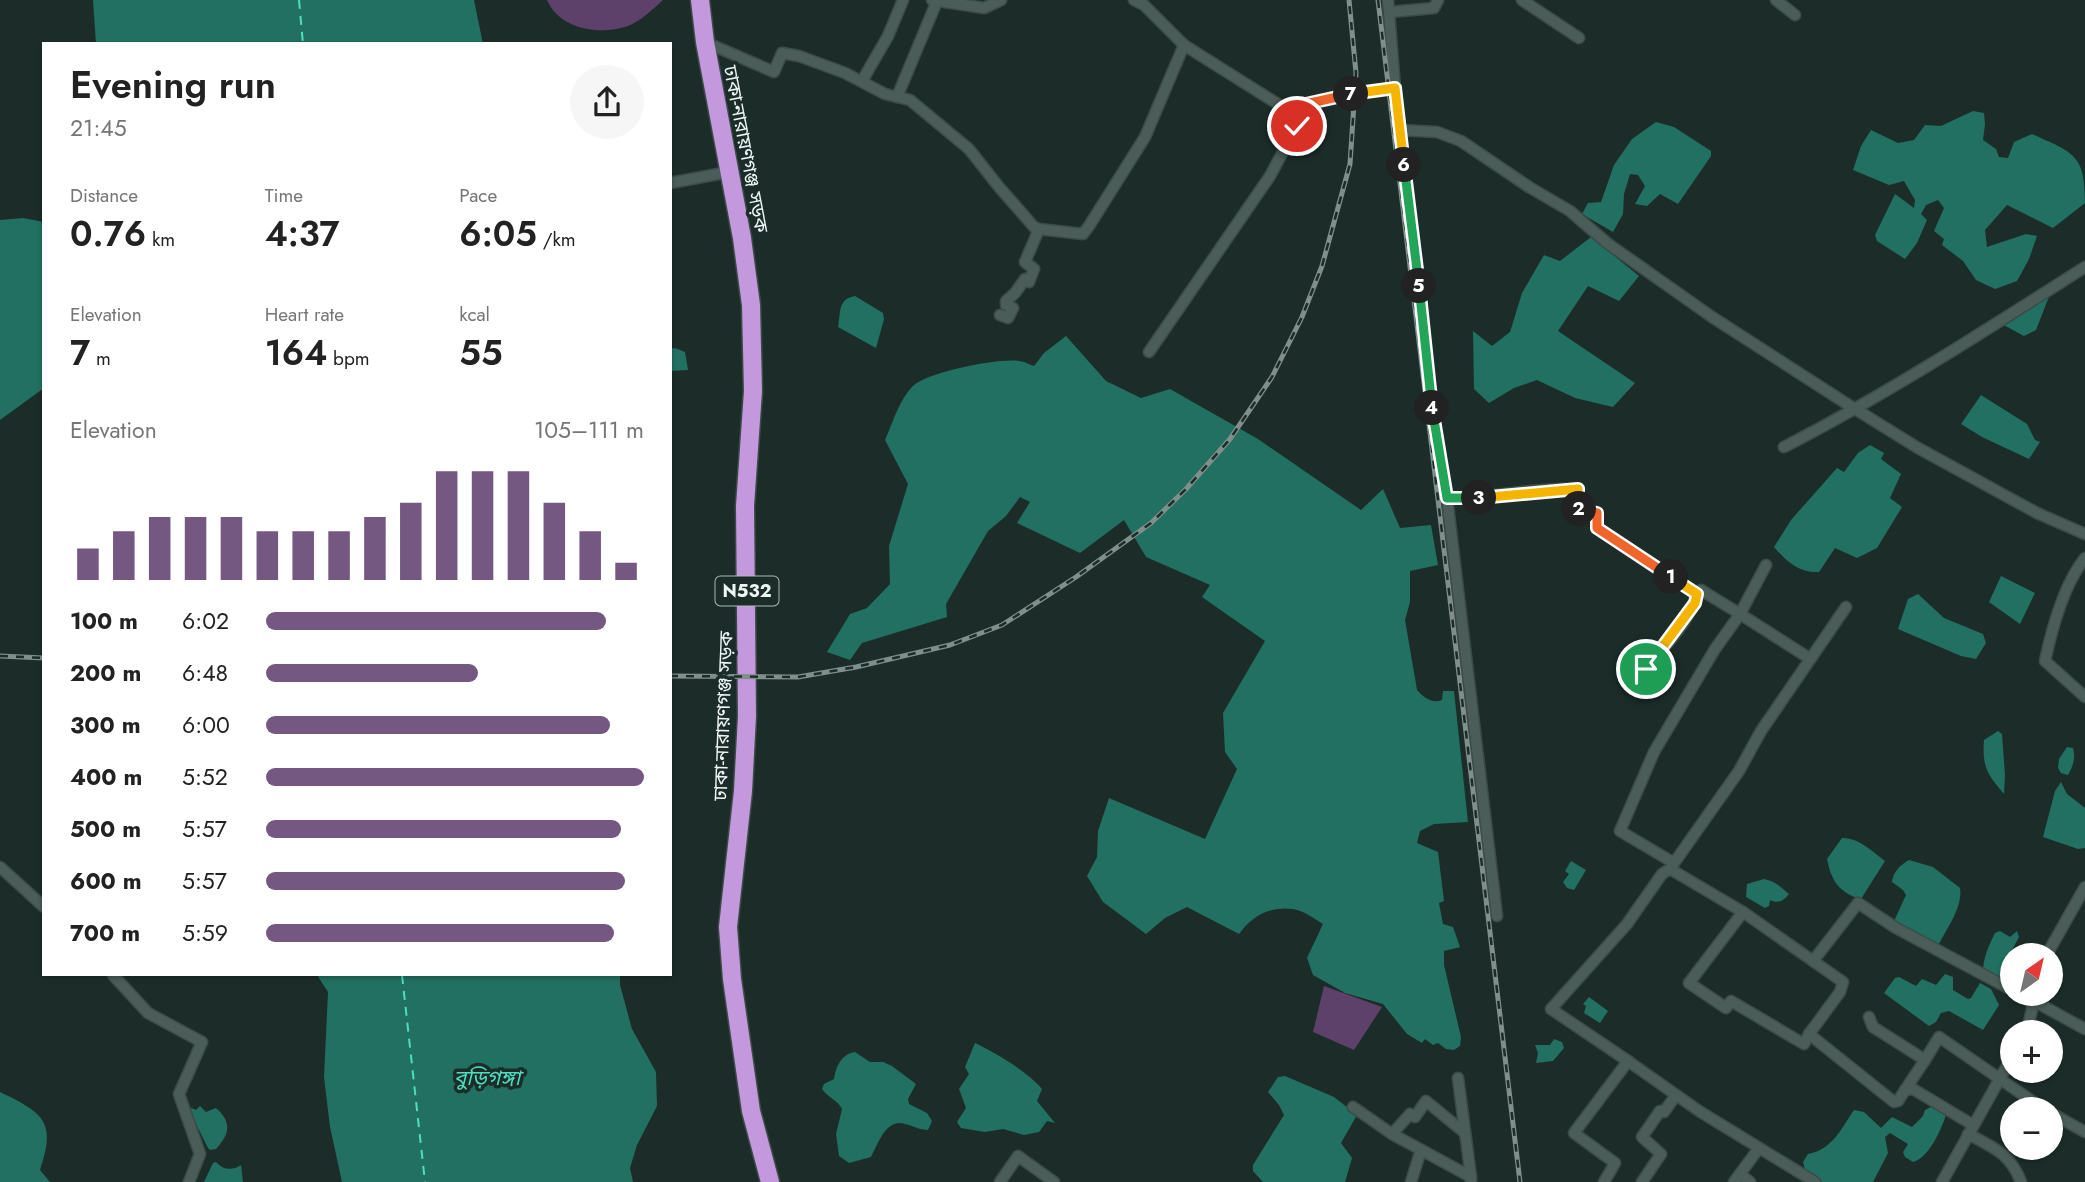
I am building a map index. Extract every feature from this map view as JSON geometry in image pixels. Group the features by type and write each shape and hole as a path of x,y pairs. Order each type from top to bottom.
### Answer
{"highway":[{"name":"ঢাকা-নারায়ণগঞ্জ সড়ক","path":"700,0 705,42 742,238 751,305 752,391 745,506 747,716 743,791 728,927 732,979 751,1111 770,1182"}],"street":[{"path":"862,81 888,36 903,0"},
{"path":"932,0 984,8 1001,0"},
{"path":"1134,0 1144,5 1184,45 1280,106 1301,105 1357,92 1395,88"},
{"path":"1388,0 1399,130 1423,312 1432,414 1447,498 1497,916"},
{"path":"1390,12 1434,8 1438,0"},
{"path":"1522,0 1579,38"},
{"path":"1776,0 1795,15"},
{"path":"897,97 937,1"},
{"path":"705,42 774,72 782,54 799,56 885,93 910,100 969,149 1034,227 1083,234 1145,137 1184,45"},
{"path":"1149,352 1270,176 1301,118 1301,105"},
{"path":"1399,130 1437,132 1461,141 1570,211 1607,243 1712,317 1856,410 1930,455 2037,513 2085,534"},
{"path":"672,183 729,173"},
{"path":"1000,315 1008,318 1013,312 1013,308 1006,305 1006,301 1025,279 1029,282 1033,275 1034,269 1025,262 1039,229"},
{"path":"1784,447 1856,410 1947,356 2085,267"},
{"path":"1447,498 1578,489 1577,508 1597,513 1597,528 1697,594 1695,603 1678,629 1646,669"},
{"path":"2085,558 2076,569 2052,631 2045,660 2085,696"},
{"path":"1743,912 1689,983 1726,1009 1731,1001 1804,1044 1843,988 1843,982 1743,912 1620,831 1654,752 1715,649 1740,614 1766,565"},
{"path":"1701,590 1809,658"},
{"path":"1815,1182 1676,1095 1551,1009 1627,924 1662,874 1672,866 1739,771 1761,731 1846,607"},
{"path":"0,867 42,906"},
{"path":"2053,943 2085,887"},
{"path":"1813,961 1858,903 1896,928 2000,984"},
{"path":"114,976 148,1013 202,1042 179,1094 200,1154 189,1182"},
{"path":"2047,1006 2085,1029"},
{"path":"1869,1017 1873,1027 1925,1060"},
{"path":"1809,1034 1894,1102 1898,1101 1939,1037 2026,1097"},
{"path":"1604,1182 1615,1163 1574,1133 1628,1061"},
{"path":"1458,1078 1471,1180"},
{"path":"1942,1182 1999,1079"},
{"path":"1905,1090 1916,1090 2000,1152 2015,1166 2021,1182"},
{"path":"1642,1182 1661,1154 1642,1137 1660,1111 1664,1112 1676,1095"},
{"path":"1392,1134 1410,1114 1415,1117 1426,1101 1465,1133"},
{"path":"1353,1107 1392,1134 1471,1180"},
{"path":"2063,1120 2085,1132"},
{"path":"1750,1182 1737,1178 1759,1148"},
{"path":"1411,1182 1421,1150"},
{"path":"1000,1182 1018,1156 1054,1182"}],"shaded area":[{"path":"547,0 663,0 633,24 617,29 593,30 571,24 561,18"},
{"path":"1324,986 1382,1007 1354,1050 1313,1032"}],"water":[{"path":"93,0 474,0 483,42 96,42"},
{"path":"1973,111 1984,113 1983,140 1996,149 1999,157 2008,158 2014,142 2032,134 2067,151 2074,157 2083,174 2085,203 2053,228 2007,205 1985,230 1987,247 2026,234 2037,236 2017,281 1995,289 1976,280 1963,261 1942,245 1944,239 1934,231 1944,208 1938,200 1926,205 1921,214 1927,220 1917,243 1905,259 1877,241 1875,235 1895,194 1914,208 1915,200 1904,181 1889,185 1853,170 1861,146 1871,130 1898,143 1914,140 1925,125 1941,126"},
{"path":"1656,122 1674,127 1711,151 1711,156 1678,204 1660,194 1647,206 1635,204 1645,186 1638,175 1630,174 1624,194 1623,214 1613,232 1582,214 1588,203 1601,202 1614,165 1632,139"},
{"path":"23,218 42,222 42,389 0,420 0,220"},
{"path":"1591,237 1639,276 1619,301 1588,286 1558,331 1635,383 1613,407 1575,398 1537,380 1514,388 1489,403 1474,389 1473,331 1492,346 1510,332 1522,293 1544,255 1560,261"},
{"path":"2050,294 2036,330 2024,336 2000,323 1999,316"},
{"path":"855,296 883,313 884,319 876,348 838,327 845,300"},
{"path":"1066,336 1106,381 1141,398 1170,389 1258,439 1361,510 1383,489 1400,528 1431,525 1438,565 1410,571 1410,602 1405,620 1417,690 1435,701 1442,700 1443,691 1454,691 1468,822 1434,824 1420,831 1417,843 1438,852 1444,901 1439,903 1443,924 1453,927 1460,947 1444,951 1444,965 1461,1037 1460,1046 1454,1050 1446,1049 1438,1043 1433,1045 1425,1039 1422,1043 1407,1034 1383,1004 1345,993 1313,975 1307,958 1323,924 1300,911 1284,908 1269,911 1255,917 1239,934 1187,907 1165,918 1146,934 1103,902 1087,876 1097,857 1098,831 1109,798 1205,839 1237,769 1225,752 1223,713 1265,641 1202,597 1210,585 1146,557 1124,520 1080,553 1017,523 1030,502 1020,497 1006,516 988,531 946,604 947,617 862,643 850,660 827,652 850,614 867,608 890,584 889,546 908,484 885,440 908,392 921,381 964,367 1009,361 1021,361 1034,366 1044,353"},
{"path":"672,349 685,352 688,370 672,371"},
{"path":"1981,395 2027,424 2035,440 2040,442 2029,459 1961,424"},
{"path":"1870,445 1884,453 1881,459 1901,474 1890,498 1902,507 1877,548 1857,558 1835,548 1819,572 1805,571 1794,566 1774,547 1791,520 1837,468 1844,472 1858,453"},
{"path":"2001,576 2035,593 2020,624 1989,602"},
{"path":"1918,594 1944,618 1983,634 1986,643 1976,659 1961,656 1898,629 1908,599"},
{"path":"1998,731 2002,734 2004,794 1990,775 1984,757 1984,740"},
{"path":"2067,747 2073,748 2074,755 2068,775 2061,773 2058,768 2059,759"},
{"path":"2061,782 2067,794 2085,808 2085,848 2078,849 2043,837 2055,791"},
{"path":"1842,838 1859,842 1885,861 1861,899 1837,885 1829,867 1827,859"},
{"path":"1909,860 1933,867 1960,888 1957,910 1935,947 1896,923 1895,919 1906,895 1892,882 1898,869"},
{"path":"1571,861 1586,870 1574,890 1567,888 1563,882 1569,874 1565,871"},
{"path":"1764,879 1775,883 1789,894 1781,901 1770,900 1769,906 1765,908 1746,897 1747,884"},
{"path":"2000,931 2010,937 2017,931 2019,937 2016,943 2000,943 2000,981 1983,972 1995,933"},
{"path":"1945,974 1953,977 1953,990 1968,999 1980,983 1991,989 1999,1005 1983,1030 1949,1011 1941,1013 1936,1022 1929,1026 1884,993 1895,978 1899,977 1916,986 1922,979 1936,985"},
{"name":"বুড়িগঙ্গা","path":"318,976 620,976 632,1029 656,1072 657,1106 637,1145 630,1168 633,1182 342,1182 330,1127 324,1077 328,992"},
{"path":"1589,997 1608,1011 1600,1023 1584,1013 1586,1006 1583,1004"},
{"path":"1554,1039 1562,1042 1564,1048 1553,1061 1536,1063 1538,1053 1535,1045 1550,1045"},
{"path":"975,1043 1011,1063 1042,1089 1037,1101 1055,1123 1047,1121 1039,1132 1024,1135 1003,1129 985,1132 961,1128 957,1122 966,1108 959,1089 969,1074 965,1067"},
{"path":"855,1052 870,1062 883,1062 892,1066 916,1084 908,1099 909,1104 927,1113 932,1121 928,1130 898,1123 893,1125 884,1133 871,1157 849,1163 839,1156 836,1134 842,1109 822,1089 824,1084 834,1079 843,1058"},
{"path":"1285,1076 1334,1097 1357,1115 1341,1143 1352,1158 1345,1182 1263,1182 1253,1171 1253,1165 1284,1115 1268,1092 1278,1077"},
{"path":"0,1092 27,1106 43,1120 47,1140 40,1170 50,1182 0,1182"},
{"path":"200,1106 206,1112 216,1108 227,1123 224,1138 216,1149 208,1148 189,1110 189,1107 196,1110"},
{"path":"1931,1107 1946,1115 1934,1143 1919,1159 1913,1162 1905,1157 1903,1152 1908,1144 1890,1133 1885,1137 1888,1153 1873,1182 1821,1182 1806,1173 1803,1162 1808,1154 1830,1143 1854,1110 1864,1112 1881,1128 1892,1117 1912,1127 1925,1110"},
{"path":"216,1162 228,1169 241,1165 243,1182 204,1182"}],"ferry route":[{"path":"299,0 303,42"},
{"path":"402,976 425,1182"}],"railway":[{"path":"672,676 798,677 856,667 950,645 1002,625 1076,577 1151,523 1186,489 1230,439 1272,377 1302,317 1322,266 1350,164 1356,73 1349,0"},
{"path":"1378,0 1520,1182"},
{"path":"0,656 42,658"}],"route":[{"path":"1297,126 1301,118 1301,105 1357,92 1395,88 1423,312 1432,414 1447,498 1578,489 1577,508 1597,513 1597,528 1697,594 1695,603 1678,629 1646,669"}]}
